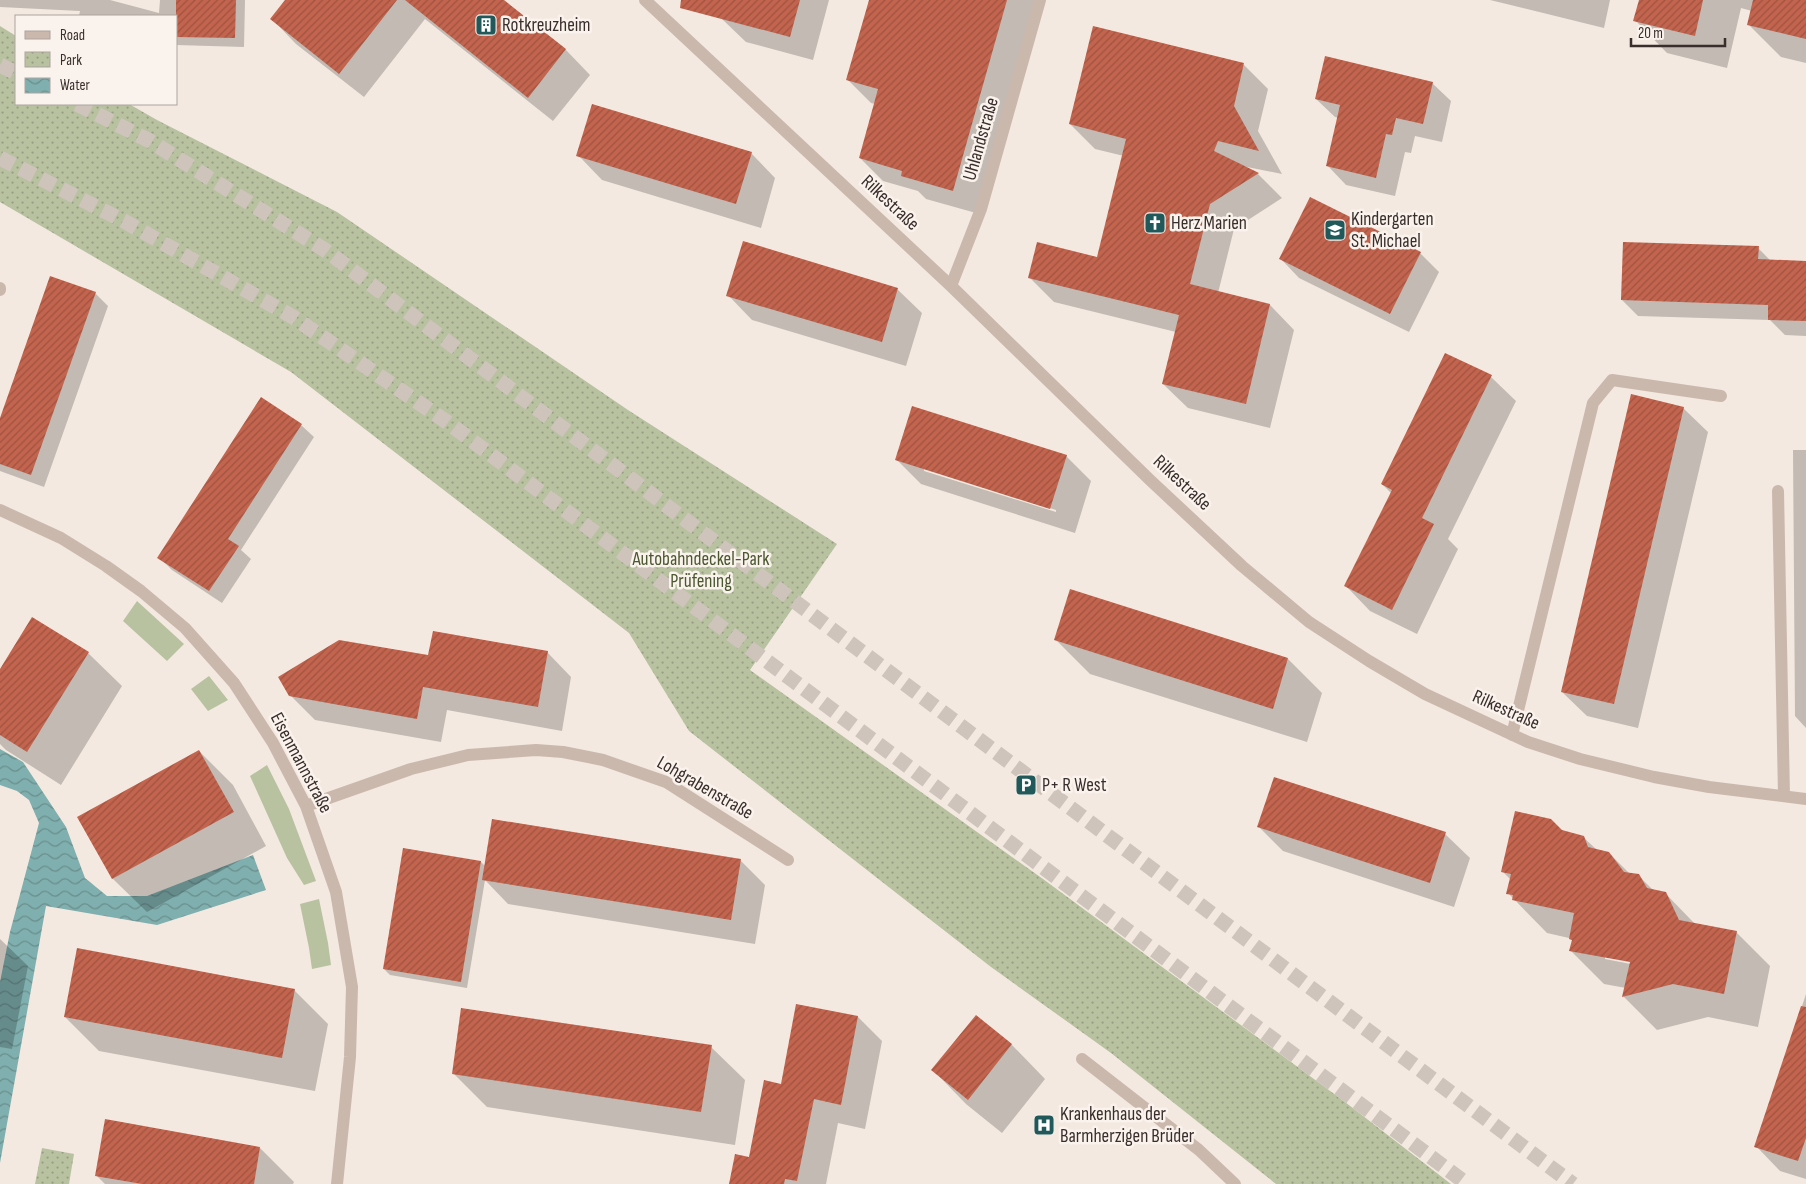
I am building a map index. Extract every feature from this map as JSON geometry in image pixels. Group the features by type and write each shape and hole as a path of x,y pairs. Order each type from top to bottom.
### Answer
{"street":[{"name":"Rilkestraße","path":"645,0 952,286 1150,480 1242,566 1309,622 1368,661 1425,694 1528,742 1580,759 1654,777 1709,787 1806,799"},
{"name":"Uhlandstraße","path":"952,286 981,209 1040,0"},
{"path":"1512,735 1593,403 1612,380 1721,396"},
{"path":"1778,491 1784,796"},
{"name":"Eisenmannstraße","path":"0,510 60,538 106,566 141,591 185,628 234,683 273,743 306,806 336,892 352,987 350,1057 337,1184"},
{"name":"Lohgrabenstraße","path":"306,806 411,769 468,756 536,750 563,752 603,760 666,782 788,860"},
{"path":"1082,1059 1199,1150 1235,1184"}],"green space":[{"name":"Autobahndeckel-Park Prüfening","path":"0,26 15,35 15,105 131,105 337,212 628,410 837,544 750,670 1043,879 1345,1102 1451,1184 1276,1184 1111,1053 991,967 689,731 629,633 291,372 0,202"},
{"path":"137,601 184,644 167,661 123,621"},
{"path":"209,676 228,700 208,711 191,689"},
{"path":"267,765 289,809 316,881 304,885 287,858 250,776"},
{"path":"319,899 331,965 312,969 300,904"},
{"path":"42,1148 74,1154 69,1184 35,1184"}],"water":[{"path":"0,749 23,762 66,827 85,878 107,896 147,896 253,855 266,890 157,925 46,906 0,1163 0,982 10,932 39,823 29,800 17,791 0,785"}],"building":[{"path":"176,0 236,0 235,38 178,37 178,15 176,15"},
{"path":"285,0 397,0 339,74 270,19"},
{"name":"Rotkreuzheim","path":"405,0 504,0 566,49 528,98"},
{"path":"681,0 800,0 790,37 680,8"},
{"path":"869,0 1007,0 953,191 901,176 902,171 859,158 878,89 846,80"},
{"path":"1639,0 1703,0 1695,36 1633,21"},
{"path":"1753,0 1806,0 1806,39 1747,25"},
{"name":"Herz Marien","path":"1093,26 1244,63 1234,106 1259,151 1218,141 1214,151 1259,173 1210,204 1190,284 1270,304 1246,404 1162,384 1179,315 1028,278 1037,242 1097,257 1126,139 1069,124"},
{"name":"Kindergarten St. Michael","path":"1325,56 1433,82 1423,124 1396,118 1392,135 1386,134 1376,178 1326,166 1340,105 1315,99"},
{"path":"592,104 752,152 736,204 576,156"},
{"name":"Kindergarten St. Michael","path":"1310,197 1421,252 1390,314 1279,259"},
{"path":"743,241 898,288 882,342 726,296"},
{"path":"1623,242 1759,246 1758,259 1806,261 1806,321 1768,320 1768,305 1621,300"},
{"path":"50,276 96,292 31,475 0,464 0,418"},
{"path":"1445,353 1492,375 1422,518 1434,524 1392,610 1344,586 1392,490 1381,484"},
{"path":"1631,394 1684,407 1614,704 1561,692"},
{"path":"261,397 302,424 228,539 239,546 209,591 157,558"},
{"path":"912,406 1067,455 1050,509 895,460"},
{"path":"1070,589 1288,658 1273,709 1054,640"},
{"path":"32,617 89,652 27,752 0,735 0,669"},
{"path":"433,631 548,651 538,707 423,687 417,719 289,696 278,677 339,640 428,655"},
{"path":"199,750 234,812 112,879 77,817"},
{"path":"1274,777 1446,832 1430,883 1257,827"},
{"path":"1515,811 1551,819 1562,830 1584,836 1588,847 1609,852 1624,872 1639,874 1647,888 1666,892 1679,920 1737,931 1724,994 1673,984 1622,997 1630,962 1569,951 1572,940 1569,939 1574,913 1512,900 1513,895 1506,894 1511,874 1501,872"},
{"path":"492,819 741,859 731,920 482,880"},
{"path":"403,848 481,861 461,982 383,969"},
{"path":"77,948 295,989 282,1058 64,1017"},
{"path":"796,1004 858,1016 841,1105 814,1099 797,1181 785,1179 784,1184 729,1184 735,1154 749,1157 764,1080 781,1084"},
{"path":"1801,1006 1806,1007 1806,1138 1798,1161 1754,1147"},
{"path":"461,1008 712,1045 701,1112 452,1074"},
{"path":"976,1015 1012,1044 968,1100 931,1070"},
{"path":"105,1119 260,1147 254,1184 142,1184 95,1176"}],"tunnel":[{"path":"0,65 15,72"},
{"path":"79,105 150,141 325,250 1573,1184"},
{"path":"0,158 124,221 293,317 447,422 1467,1184"}],"place":[{"name":"Rotkreuzheim","path":"486,25"},
{"name":"Herz Marien","path":"1155,223"},
{"name":"Kindergarten St. Michael","path":"1335,230"},
{"name":"P+ R West","path":"1026,785"},
{"name":"Krankenhaus der Barmherzigen Brüder","path":"1044,1125"}]}
